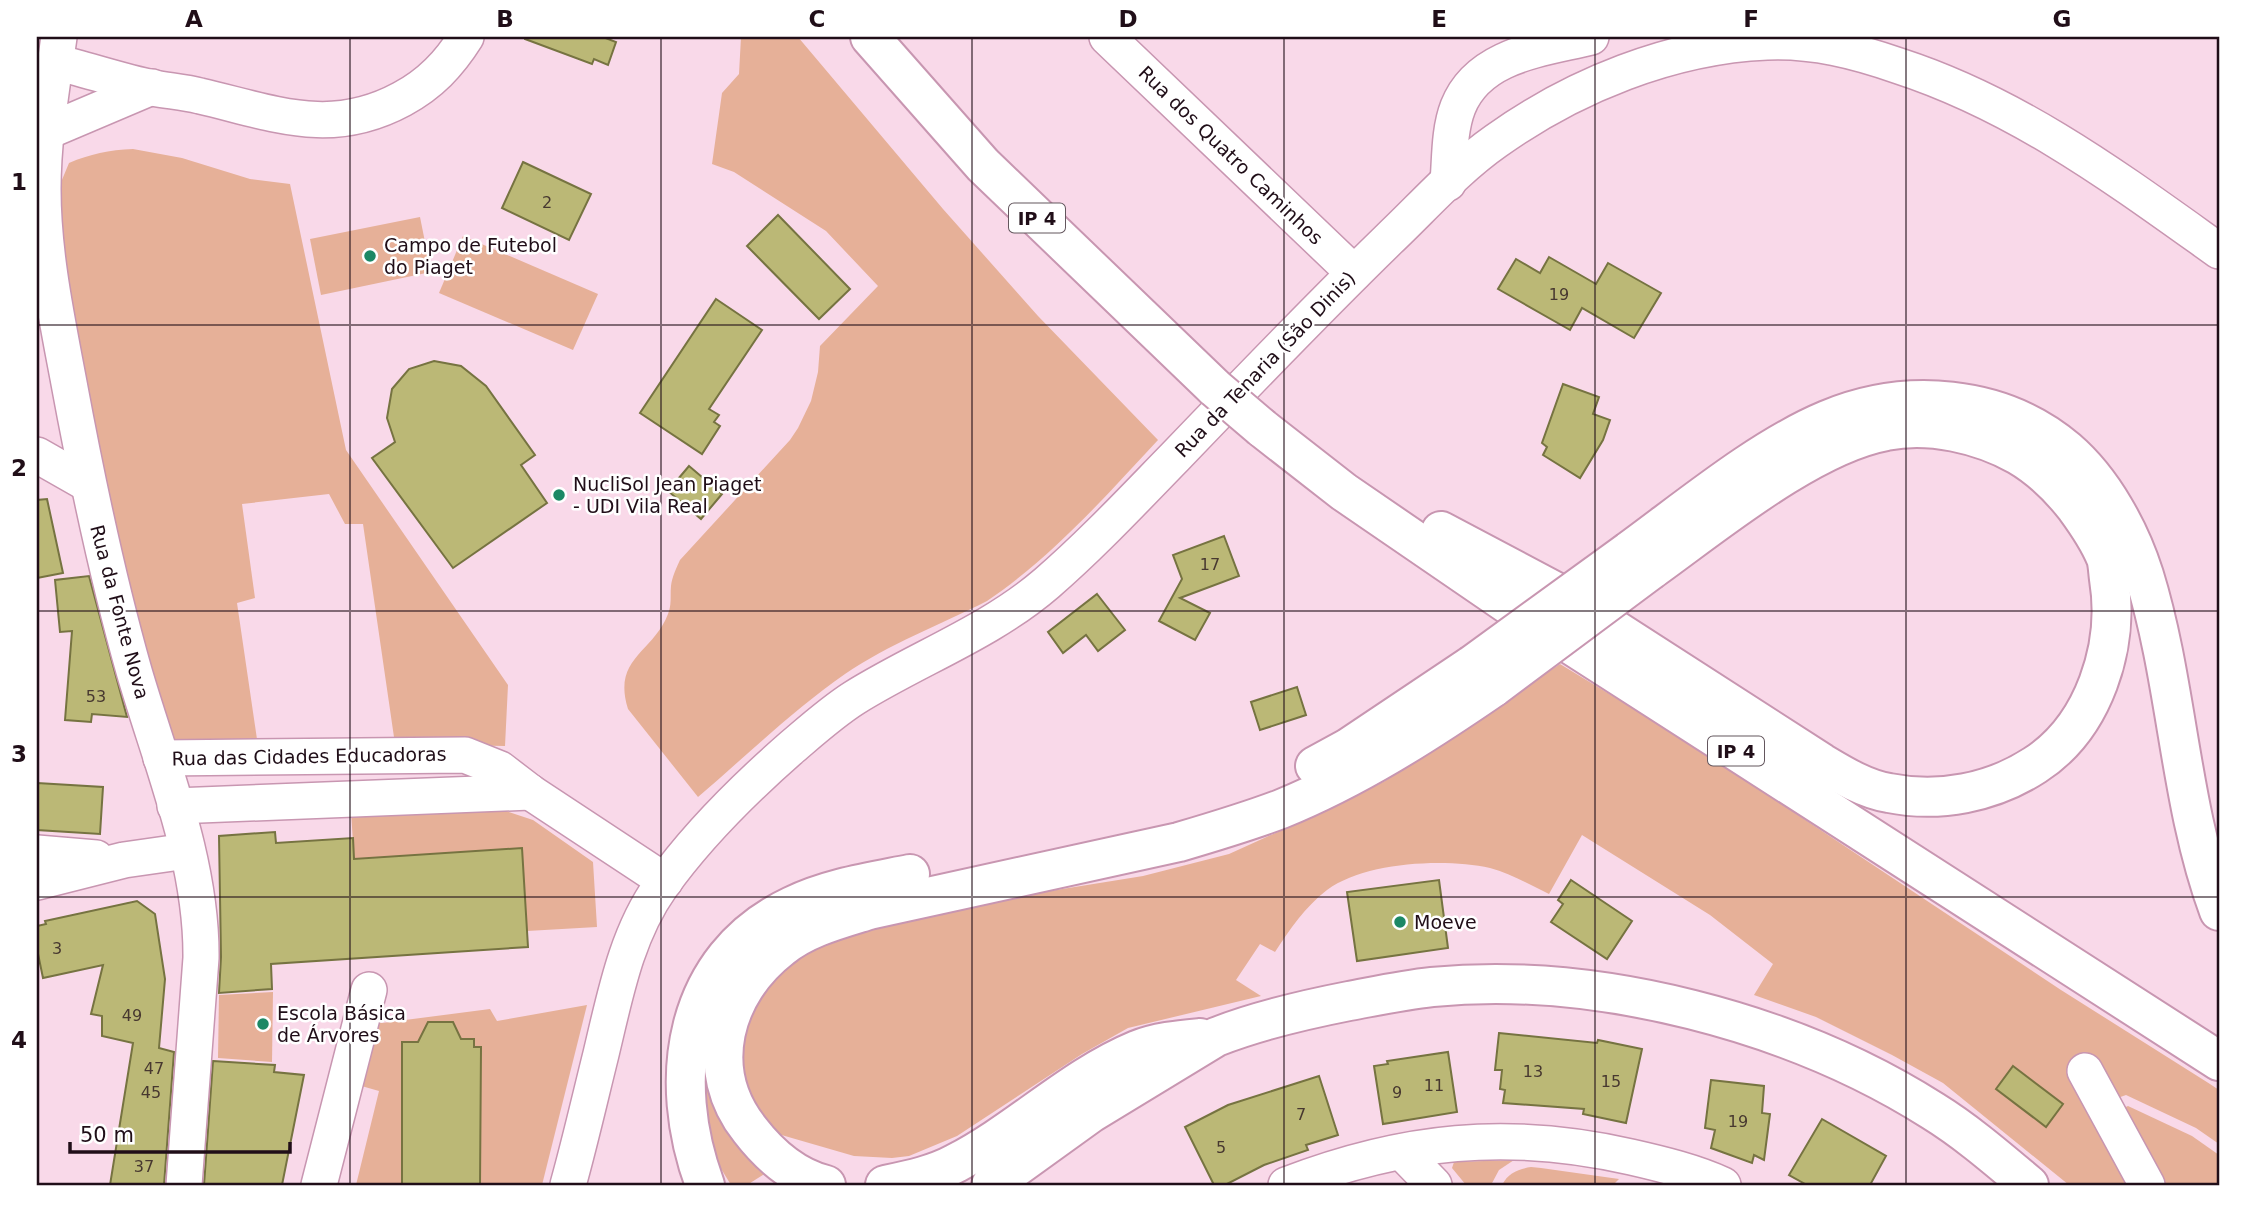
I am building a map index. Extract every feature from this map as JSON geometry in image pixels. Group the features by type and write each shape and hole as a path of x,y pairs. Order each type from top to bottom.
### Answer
{"main road":[{"name":"IP 4","path":"870,37 983,165 1270,420 1344,492 1509,605 2219,1061"},
{"name":"IP 4","path":"899,37 1007,155 1224,380"},
{"path":"705,1185 692,1138 687,1101 686,1068 696,1009 709,979 725,958 746,935 770,918 821,894 854,885 1144,826 1254,795 1483,676 1640,560 1774,449 1828,419 1872,406 1920,399 1971,404 2019,421 2045,434 2068,451 2110,503 2126,531 2143,573 2167,668 2199,841 2219,911"},
{"name":"IP 4","path":"1270,420 2219,1037"},
{"path":"1441,531 1558,593 1831,769 1887,793 1928,797 1970,793 2007,781 2037,764 2063,741 2084,712 2099,682 2111,638 2113,598 2106,559 2085,520 2061,489 2037,466 2003,447 1956,433 1922,428 1885,430 1845,444 1806,463 1758,494 1640,560"},
{"path":"826,1185 800,1176 761,1145 730,1099 723,1075 723,1045 729,1020 743,990 782,946 834,920 869,910 1179,842 1229,828 1283,808 1350,776 1437,726 1483,676"},
{"path":"991,1185 1091,1113 1216,1037 1280,1015 1401,991 1433,987 1544,985 1618,995 1713,1016 1769,1032 1852,1068 1934,1112 1981,1145 2029,1185"},
{"path":"885,1185 924,1176 960,1161 1097,1072 1139,1049 1180,1040 1216,1037"}],"street":[{"path":"54,45 152,87 302,119 336,120 353,118 389,106 424,86 449,62 466,37"},
{"name":"Rua dos Quatro Caminhos","path":"1107,37 1354,273"},
{"path":"1448,183 1452,132 1457,108 1468,87 1486,70 1508,58 1591,37"},
{"name":"Rua da Tenaria (São Dinis)","path":"568,1185 624,964 645,912 665,881 706,829 816,727 862,694 986,627 1045,585 1128,506 1354,273 1448,183 1489,145 1547,108 1607,80 1672,58 1703,51 1766,42 1799,42 1834,47 1927,75 1986,100 2079,152 2219,251"},
{"name":"Rua da Fonte Nova","path":"54,45 45,142 43,209 50,274 88,484 118,615 175,806 198,904 201,950 184,1185"},
{"path":"45,142 152,87"},
{"path":"37,455 88,484"},
{"name":"Rua das Cidades Educadoras","path":"161,758 465,755 493,765 665,881"},
{"path":"175,806 530,792"},
{"path":"37,882 124,860 187,851"},
{"path":"37,853 124,860"},
{"path":"319,1185 369,990"},
{"path":"2085,1071 2147,1185"},
{"path":"1286,1185 1318,1173 1402,1152 1466,1142 1535,1141 1601,1150 1644,1160 1723,1185"},
{"path":"1402,1152 1434,1185"}],"shaded area":[{"path":"741,37 798,37 943,209 1038,316 1158,440 1056,546 1011,584 987,601 897,644 845,674 788,718 698,797 628,709 625,678 636,657 653,638 668,614 674,573 680,560 790,440 811,401 818,372 820,346 878,286 826,231 734,172 712,164 722,93 739,74"},
{"path":"133,149 182,158 250,179 290,184 346,450 508,685 505,746 395,744 363,524 345,524 329,494 242,504 255,598 237,603 258,746 168,745 106,516 54,199 69,163 100,153"},
{"name":"Campo de Futebol do Piaget","path":"420,217 431,272 321,295 310,239"},
{"path":"463,236 598,294 573,350 439,293"},
{"path":"1560,664 1685,740 2061,990 2219,1090 2219,1144 2196,1128 2126,1095 2112,1100 2134,1185 2069,1185 1943,1083 1816,1017 1754,995 1773,964 1710,915 1582,835 1549,894 1497,870 1450,863 1383,868 1343,881 1327,890 1312,904 1275,952 1260,944 1236,980 1261,996 1128,1028 1082,1054 957,1136 909,1156 854,1156 778,1134 747,1101 740,1066 742,1030 759,994 782,966 820,944 864,927 1019,896 1143,876 1229,854 1385,781"},
{"path":"351,811 506,811 533,820 593,862 597,927 527,931 521,848 354,859"},
{"path":"273,992 272,1062 218,1058 219,995"},
{"path":"587,1005 542,1185 356,1185 379,1091 358,1085 373,1022 490,1009 497,1021"},
{"path":"703,1060 711,1094 769,1171 747,1185 731,1185 720,1167 707,1133"},
{"path":"2128,1106 2192,1136 2219,1155 2219,1185 2157,1185 2117,1111"},
{"path":"1514,1160 1499,1170 1491,1185 1466,1185 1452,1168 1454,1162"},
{"path":"1531,1167 1619,1179 1613,1185 1502,1185 1514,1172"}],"building":[{"path":"525,37 603,37 616,42 608,65 594,59 592,64"},
{"path":"523,162 591,194 569,240 502,208"},
{"path":"778,215 850,289 819,319 747,246"},
{"path":"1549,257 1596,284 1608,263 1661,293 1634,338 1582,308 1570,330 1498,289 1516,259 1540,273"},
{"path":"716,299 762,330 709,409 719,415 714,422 720,426 702,454 640,413"},
{"path":"434,361 461,366 486,386 535,455 521,465 547,503 453,568 372,458 395,442 387,418 392,389 409,369"},
{"path":"1563,384 1599,397 1593,414 1610,420 1603,440 1580,478 1543,455 1547,447 1542,443"},
{"path":"689,466 722,494 701,519 668,491"},
{"path":"47,499 63,573 37,578 37,500"},
{"path":"1224,536 1239,576 1180,598 1210,613 1195,640 1159,621 1182,579 1173,555"},
{"path":"89,576 127,717 92,714 91,722 65,720 72,631 60,632 55,580"},
{"path":"1097,594 1125,630 1098,651 1086,635 1063,653 1048,632"},
{"path":"1297,687 1306,715 1260,730 1251,702"},
{"path":"37,783 103,787 100,834 37,830"},
{"path":"275,832 276,843 353,838 354,859 522,848 528,947 271,964 272,989 219,993 219,836"},
{"path":"1439,880 1448,948 1357,961 1347,892"},
{"path":"1571,880 1632,921 1607,959 1551,922 1563,904 1558,900"},
{"path":"137,901 155,914 165,979 159,1048 174,1052 164,1185 110,1185 133,1043 102,1036 102,1016 91,1014 103,965 43,978 37,949 37,926 46,924 45,921"},
{"path":"428,1022 453,1022 461,1039 474,1039 474,1047 481,1047 480,1185 402,1185 402,1042 418,1042"},
{"path":"1499,1033 1597,1043 1598,1040 1642,1049 1626,1123 1583,1114 1584,1109 1503,1103 1505,1090 1500,1089 1502,1070 1495,1070"},
{"path":"1448,1052 1457,1112 1383,1124 1374,1066 1388,1064 1387,1061"},
{"path":"213,1061 275,1065 274,1072 304,1075 282,1185 204,1185"},
{"path":"2013,1066 2063,1104 2046,1127 1996,1089"},
{"path":"1319,1076 1338,1135 1306,1145 1308,1150 1264,1165 1225,1185 1214,1185 1185,1127 1228,1105"},
{"path":"1711,1080 1764,1086 1762,1113 1770,1114 1764,1160 1754,1155 1752,1163 1711,1148 1715,1130 1705,1128"},
{"path":"1822,1119 1886,1156 1870,1185 1807,1185 1789,1175"}],"place":[{"name":"Campo de Futebol do Piaget","path":"370,256"},
{"name":"NucliSol Jean Piaget - UDI Vila Real","path":"559,495"},
{"name":"Moeve","path":"1400,922"},
{"name":"Escola Básica de Árvores","path":"263,1024"}]}
